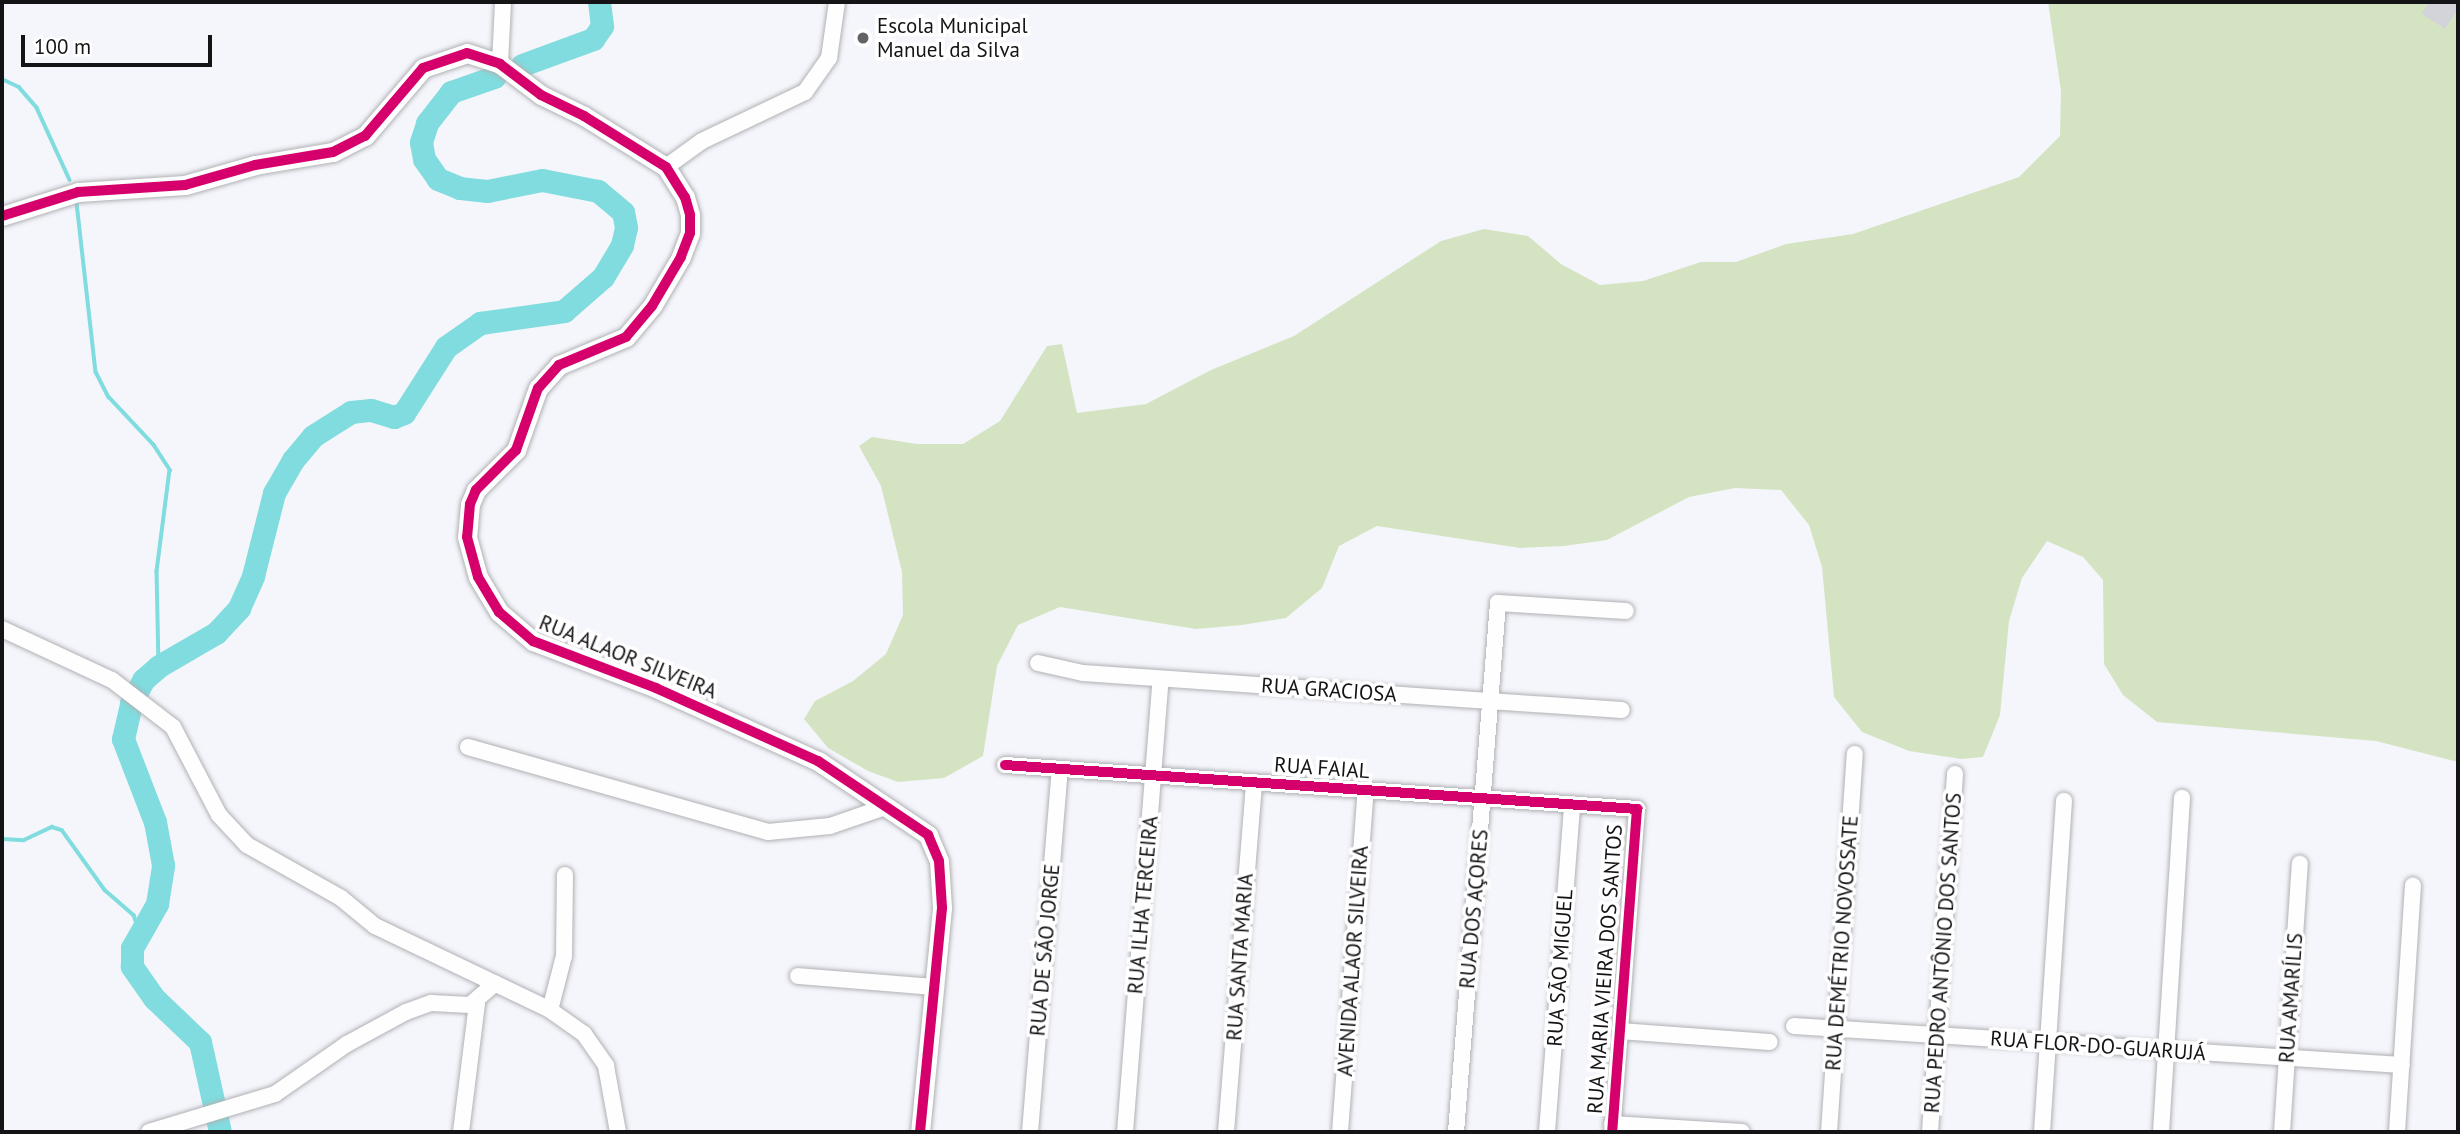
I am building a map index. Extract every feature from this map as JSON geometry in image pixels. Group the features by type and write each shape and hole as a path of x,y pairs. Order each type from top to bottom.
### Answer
{"street":[{"path":"500,64 503,2"},
{"path":"2,216 78,192 185,186 255,165 333,152 365,136 424,68 467,53 500,64 541,95 584,116 666,167 702,141 805,92 829,58 836,2"},
{"name":"RUA ALAOR SILVEIRA","path":"666,167 685,197 690,215 690,233 681,257 652,306 626,337 559,365 538,388 516,450 476,490 470,503 467,537 478,578 499,612 533,641 656,688 818,761 928,835 939,861 942,908 920,1132"},
{"name":"RUA DOS AÇORES","path":"1456,1132 1498,603 1626,611"},
{"path":"2,629 136,696 173,727 219,815 247,845 341,898 375,926 550,1010 584,1034 597,1049 611,1084 618,1132"},
{"name":"RUA GRACIOSA","path":"1038,663 1066,671 1622,709"},
{"name":"RUA ILHA TERCEIRA","path":"1125,1132 1161,678"},
{"path":"468,747 768,832 831,827 888,806"},
{"name":"RUA DEMÉTRIO NOVOSSATE","path":"1829,1132 1855,754"},
{"name":"RUA FAIAL","path":"1005,765 1637,809"},
{"name":"RUA DE SÃO JORGE","path":"1030,1132 1060,768"},
{"name":"RUA PEDRO ANTÔNIO DOS SANTOS","path":"1930,1132 1955,775"},
{"name":"RUA SANTA MARIA","path":"1226,1132 1254,782"},
{"name":"AVENIDA ALAOR SILVEIRA","path":"1340,1132 1366,790"},
{"path":"2161,1132 2182,798"},
{"path":"2042,1132 2064,801"},
{"name":"RUA SÃO MIGUEL","path":"1548,1132 1572,804"},
{"name":"RUA MARIA VIEIRA DOS SANTOS","path":"1612,1128 1637,809"},
{"name":"RUA AMARÍLIS","path":"2282,1132 2300,863"},
{"path":"550,1010 564,956 565,875"},
{"path":"2398,1132 2413,886"},
{"path":"799,976 936,987"},
{"path":"461,1132 477,1003 495,983"},
{"path":"149,1132 170,1127 201,1113 288,1088 339,1049 414,1009 432,1003 477,1003"},
{"name":"RUA FLOR-DO-GUARUJÁ","path":"1794,1026 2402,1065"},
{"path":"1620,1031 1770,1042"},
{"path":"1612,1128 1742,1132"}],"green space":[{"path":"2048,2 2458,2 2458,762 2376,741 2157,722 2123,695 2104,664 2103,580 2083,557 2047,541 2022,578 2009,621 2000,715 1983,757 1961,759 1909,751 1862,732 1834,697 1822,567 1809,525 1781,490 1735,488 1689,497 1607,540 1564,546 1520,548 1377,526 1339,546 1322,588 1286,618 1196,629 1060,607 1018,625 997,666 983,756 944,778 898,782 868,771 828,748 804,719 815,701 853,681 886,654 903,615 902,572 881,486 859,446 872,437 917,444 963,444 1000,421 1047,346 1062,344 1077,413 1146,404 1211,370 1294,336 1441,241 1484,229 1528,236 1561,264 1600,285 1643,281 1701,262 1736,262 1786,244 1853,234 2019,177 2060,136 2061,91"}],"waterway":[{"path":"522,65 593,39 602,26 599,2"},
{"path":"220,1132 200,1042 154,998 132,966 132,948 157,904 163,865 155,822 123,739 131,703 143,680 159,666 216,633 239,608 253,576 274,493 293,460 313,436 351,412 371,410 394,417 404,413 446,347 480,323 564,311 603,277 622,245 626,227 623,212 598,191 542,180 487,191 460,188 438,179 424,159 421,142 427,123 451,92 494,77"},
{"path":"2,79 19,87 37,108 70,180"},
{"path":"77,203 96,372 109,397 154,445 170,470 157,571 159,666"},
{"path":"2,839 24,840 52,827 62,830 105,890 134,915 140,934"}],"tunnel":[{"path":"2429,2 2458,21"}],"cycle path":[{"path":"2,216 78,192 185,185 255,165 333,152 365,136 423,68 467,53 500,64 541,95 584,116 666,167 685,197 690,215 690,233 681,257 652,306 626,337 559,365 538,388 516,450 476,490 470,504 467,537 478,577 499,612 533,641 656,688 818,761 928,835 939,861 942,908 920,1132"},
{"path":"1005,765 1637,809 1612,1132"}],"place":[{"name":"Escola Municipal Manuel da Silva","path":"863,38"}]}
